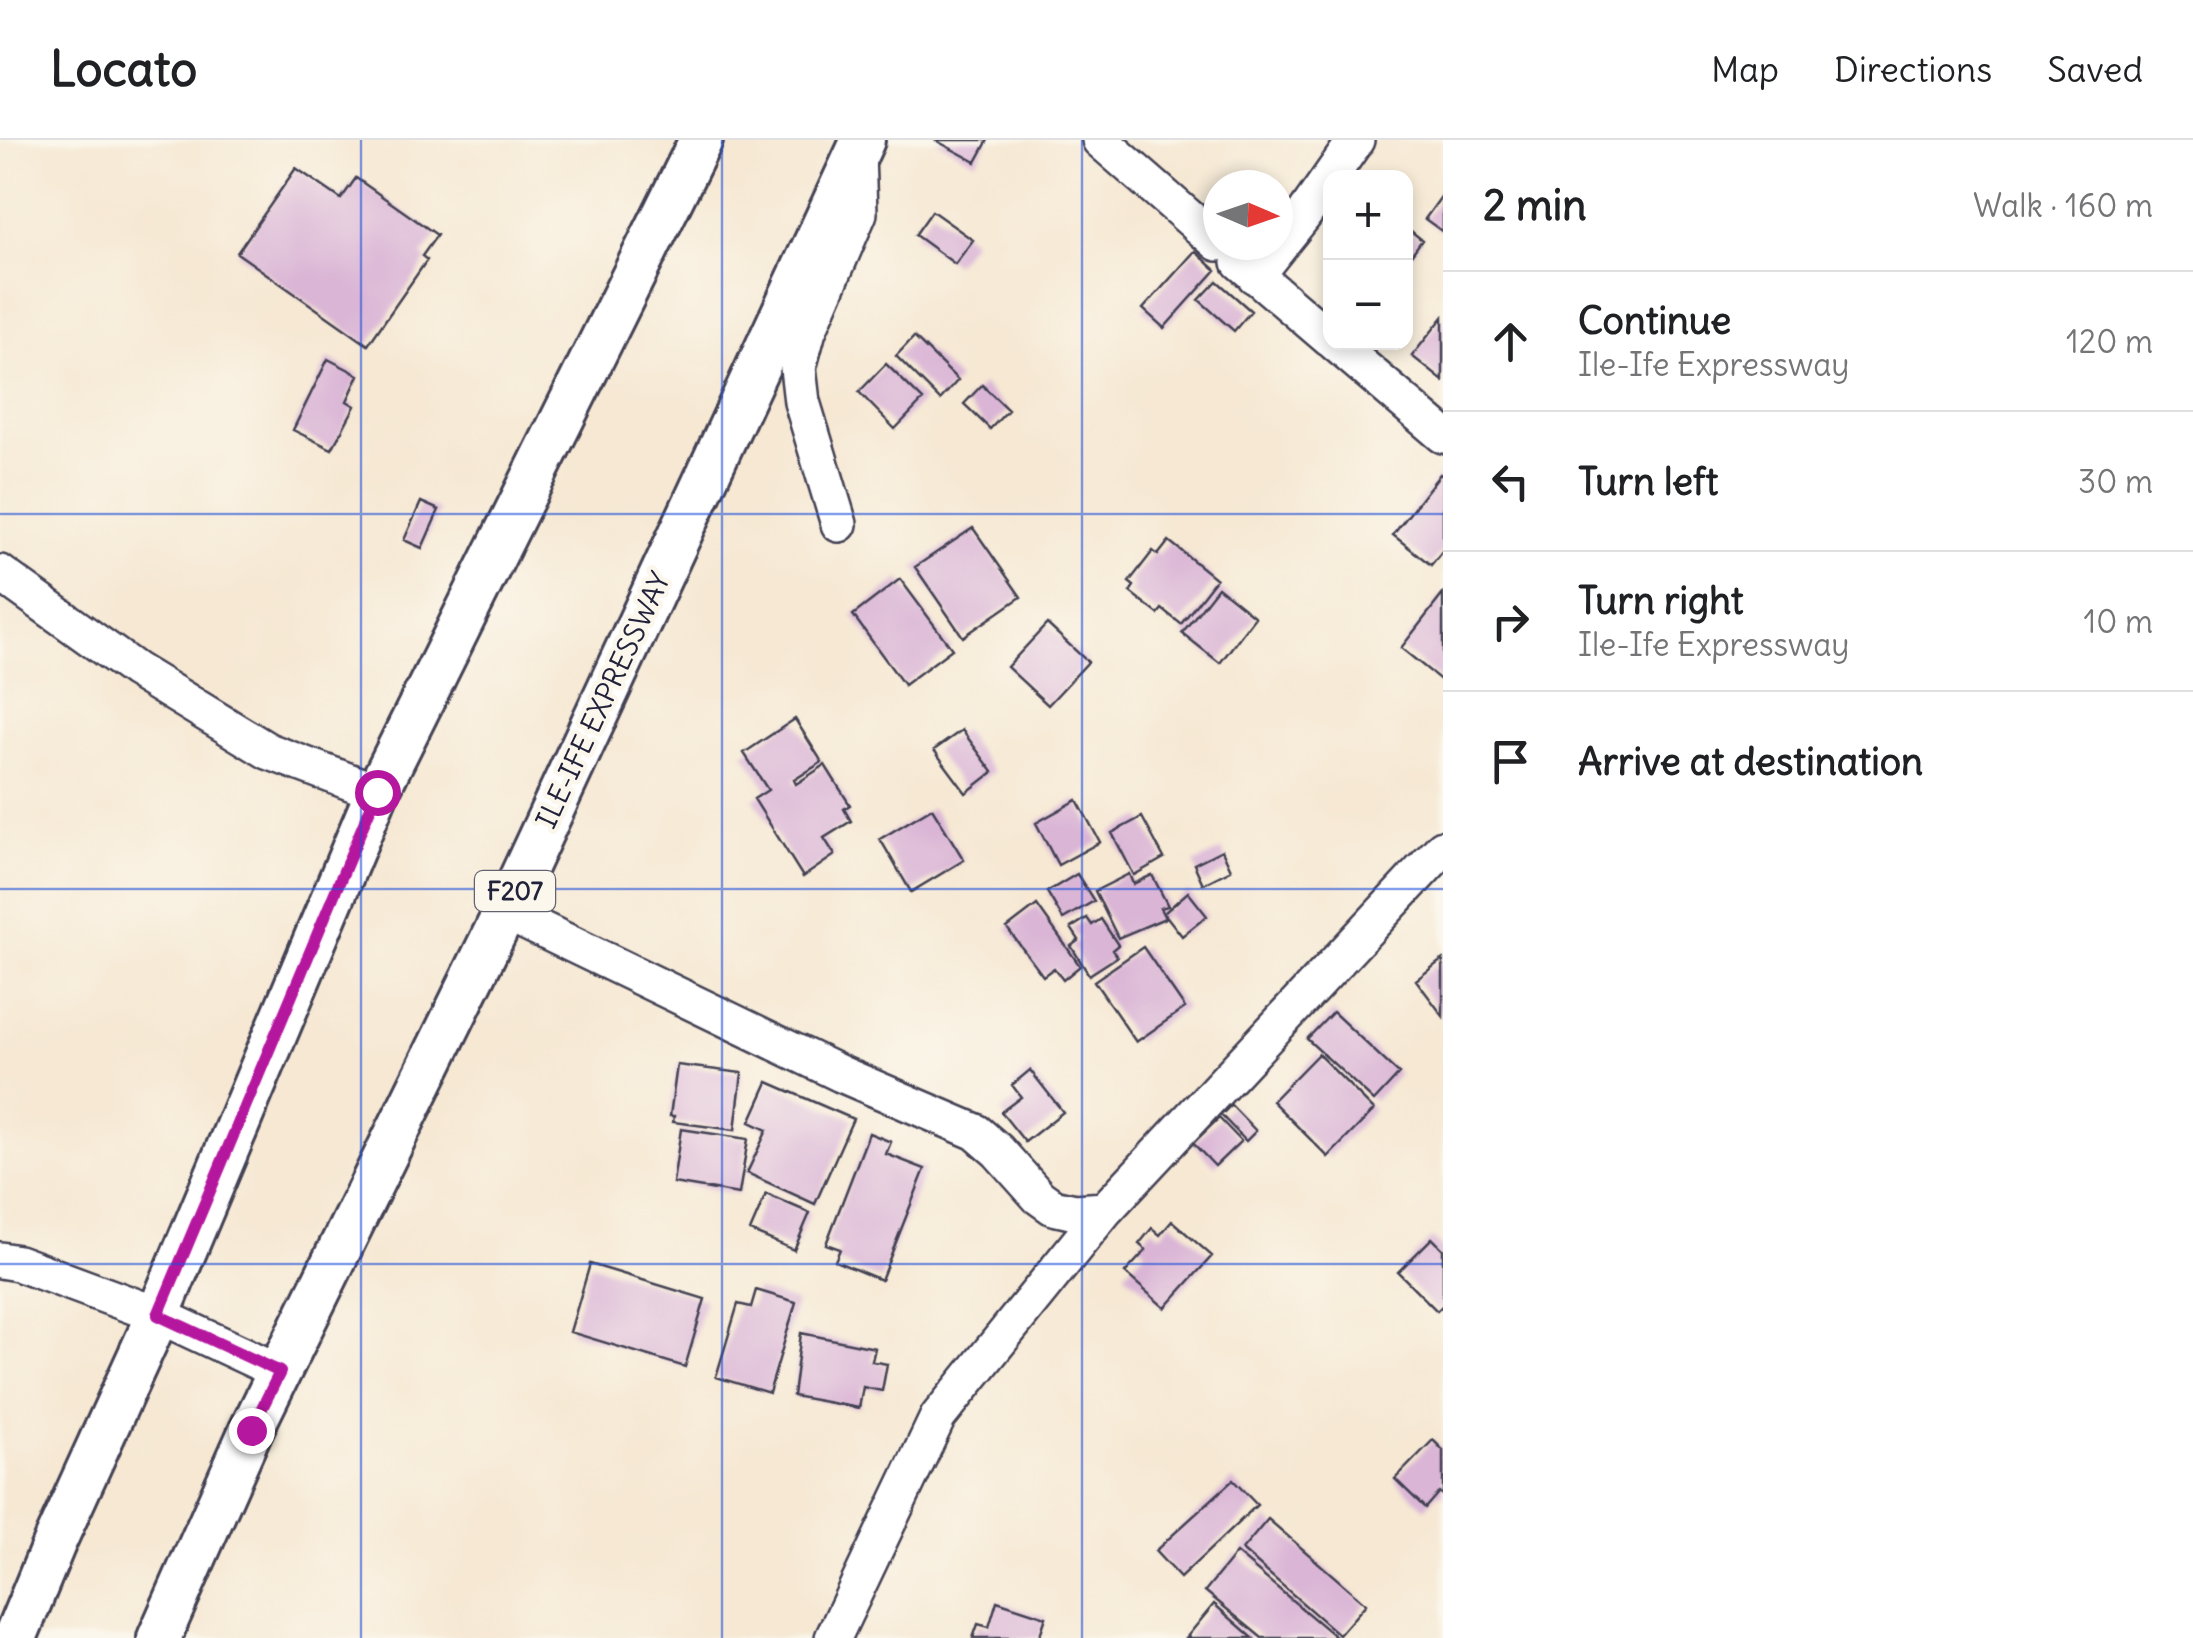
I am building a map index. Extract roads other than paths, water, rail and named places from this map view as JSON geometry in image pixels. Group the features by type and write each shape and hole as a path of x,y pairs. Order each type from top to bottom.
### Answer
{"main road":[{"path":"16,1638 55,1540 158,1315 377,792 697,142"},
{"name":"ILE-IFE EXPRESSWAY","path":"160,1638 280,1372 505,912 849,145"}],"street":[{"path":"1100,140 1203,230"},
{"path":"1255,276 1356,140"},
{"path":"839,524 802,402 798,368 808,331 859,213 849,145"},
{"path":"1237,260 1323,333"},
{"path":"1343,350 1443,434"},
{"path":"0,574 134,670 268,751 377,792"},
{"path":"833,1638 938,1417 1105,1210 1443,848"},
{"path":"505,912 841,1074 976,1132 1053,1207 1076,1212 1105,1210"},
{"path":"0,1260 18,1263 158,1315 280,1372"}]}
